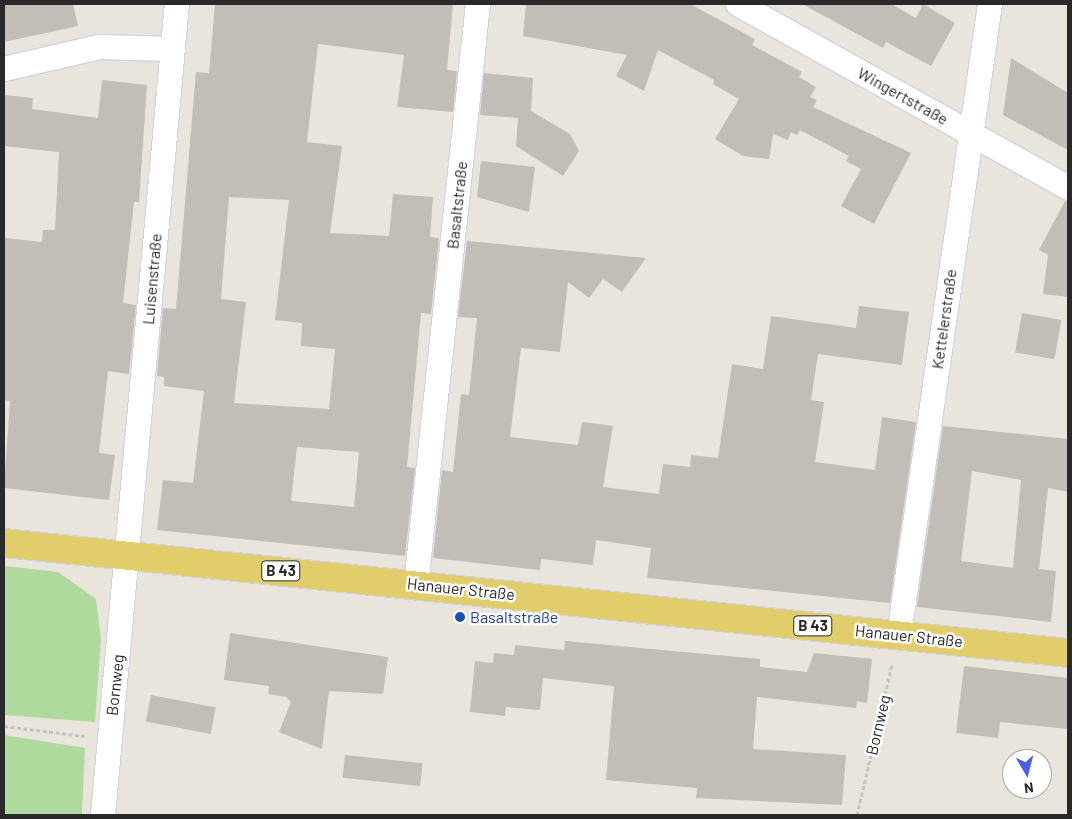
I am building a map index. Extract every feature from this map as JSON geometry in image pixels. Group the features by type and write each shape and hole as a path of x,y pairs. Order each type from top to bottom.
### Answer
{"main road":[{"name":"Hanauer Straße","path":"4,542 1068,653"}],"street":[{"name":"Luisenstraße","path":"128,555 176,4"},
{"name":"Basaltstraße","path":"416,585 478,4"},
{"name":"Wingertstraße","path":"738,4 1068,188"},
{"name":"Kettelerstraße","path":"899,635 990,4"},
{"path":"4,69 99,47 172,49"},
{"name":"Bornweg","path":"103,815 128,555"}],"path":[{"name":"Bornweg","path":"857,815 899,635"},
{"path":"4,726 110,739"}],"green space":[{"path":"4,566 58,572 96,599 101,639 95,722 4,715"},
{"path":"4,735 85,748 82,815 4,815"}],"building":[{"path":"4,4 73,4 78,26 4,42"},
{"path":"215,4 453,4 447,70 457,71 453,112 397,107 404,55 318,44 307,142 342,146 330,233 389,236 393,194 433,197 430,237 439,238 431,314 421,313 407,467 415,468 405,556 157,530 163,480 193,483 204,391 164,386 164,377 157,376 163,308 176,309 196,72 209,73","holes":["229,197 289,200 275,320 302,323 301,346 335,349 329,409 234,403 246,302 221,299","297,447 359,452 354,507 291,501"]},
{"path":"526,4 690,4 755,39 752,45 802,72 799,77 816,87 810,97 817,100 813,107 911,153 874,224 841,206 861,169 846,161 849,156 800,130 797,135 791,132 788,140 773,134 769,159 743,156 715,139 739,99 713,84 714,80 658,50 644,91 616,76 627,55 523,36"},
{"path":"802,4 891,4 916,18 923,4 955,23 931,66 886,42 883,48"},
{"path":"1011,58 1068,93 1068,150 1003,115"},
{"path":"484,73 533,78 531,111 570,134 579,151 563,176 516,146 518,118 480,115"},
{"path":"102,80 147,85 139,202 134,202 123,303 136,305 129,374 108,371 99,453 115,455 109,500 4,488 10,401 4,400 4,238 42,242 43,230 55,230 59,152 4,146 4,95 33,98 32,109 98,118"},
{"path":"481,161 535,167 529,212 477,197"},
{"path":"1065,201 1068,202 1068,297 1043,294 1048,255 1039,250"},
{"path":"467,241 646,258 622,292 603,279 589,298 568,282 560,352 521,348 510,437 578,445 582,422 613,426 603,487 659,494 663,464 690,467 691,455 718,458 732,364 763,369 771,316 856,328 859,306 909,312 902,365 818,354 811,400 824,402 815,462 875,470 882,417 916,422 890,603 647,578 651,548 596,540 593,565 541,559 540,570 433,558 442,470 453,472 461,394 469,395 477,318 458,317"},
{"path":"1022,313 1061,320 1054,359 1015,352"},
{"path":"943,426 1068,439 1068,492 1048,488 1039,569 1056,571 1051,622 917,607","holes":["972,471 1021,480 1013,568 961,561"]},
{"path":"230,633 388,657 383,694 329,691 322,749 279,732 291,702 286,697 268,694 269,686 224,680"},
{"path":"565,641 760,659 760,667 807,672 814,653 872,659 867,703 857,701 856,708 757,697 753,749 846,755 842,805 696,798 697,788 606,780 614,686 543,678 540,710 506,707 505,716 470,712 475,661 493,663 494,653 514,655 515,645 564,650"},
{"path":"964,666 1068,678 1068,729 1000,722 998,738 956,733"},
{"path":"151,695 216,708 211,734 146,722"},
{"path":"345,755 423,763 420,786 343,778"}],"place":[{"name":"Basaltstraße","path":"460,617"}]}
